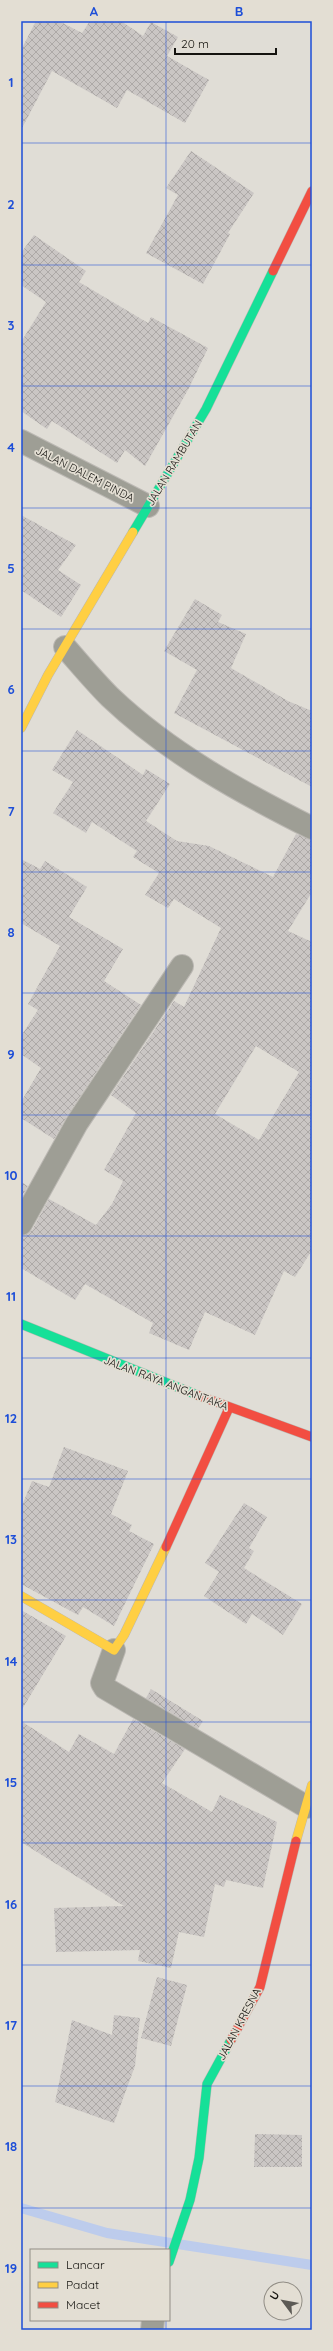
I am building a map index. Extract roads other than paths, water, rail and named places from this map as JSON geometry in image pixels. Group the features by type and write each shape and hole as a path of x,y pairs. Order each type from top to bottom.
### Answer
{"street":[{"name":"JALAN RAMBUTAN","path":"21,728 65,647 206,409 312,191"},
{"name":"JALAN DALEM PINDA","path":"21,441 148,506"},
{"path":"65,647 110,696 148,728 217,778 312,828"},
{"path":"21,1224 78,1123 182,966"},
{"name":"JALAN RAYA ANGANTAKA","path":"21,1324 101,1358 229,1408 312,1437"},
{"path":"229,1408 165,1550 124,1635 114,1650 102,1683 105,1688 307,1807"},
{"path":"21,1596 114,1650"},
{"name":"JALAN KRESNA","path":"170,2259 190,2200 199,2158 207,2084 260,1986 281,1897 312,1785"}],"waterway":[{"path":"21,2208 107,2233 312,2265"}]}
